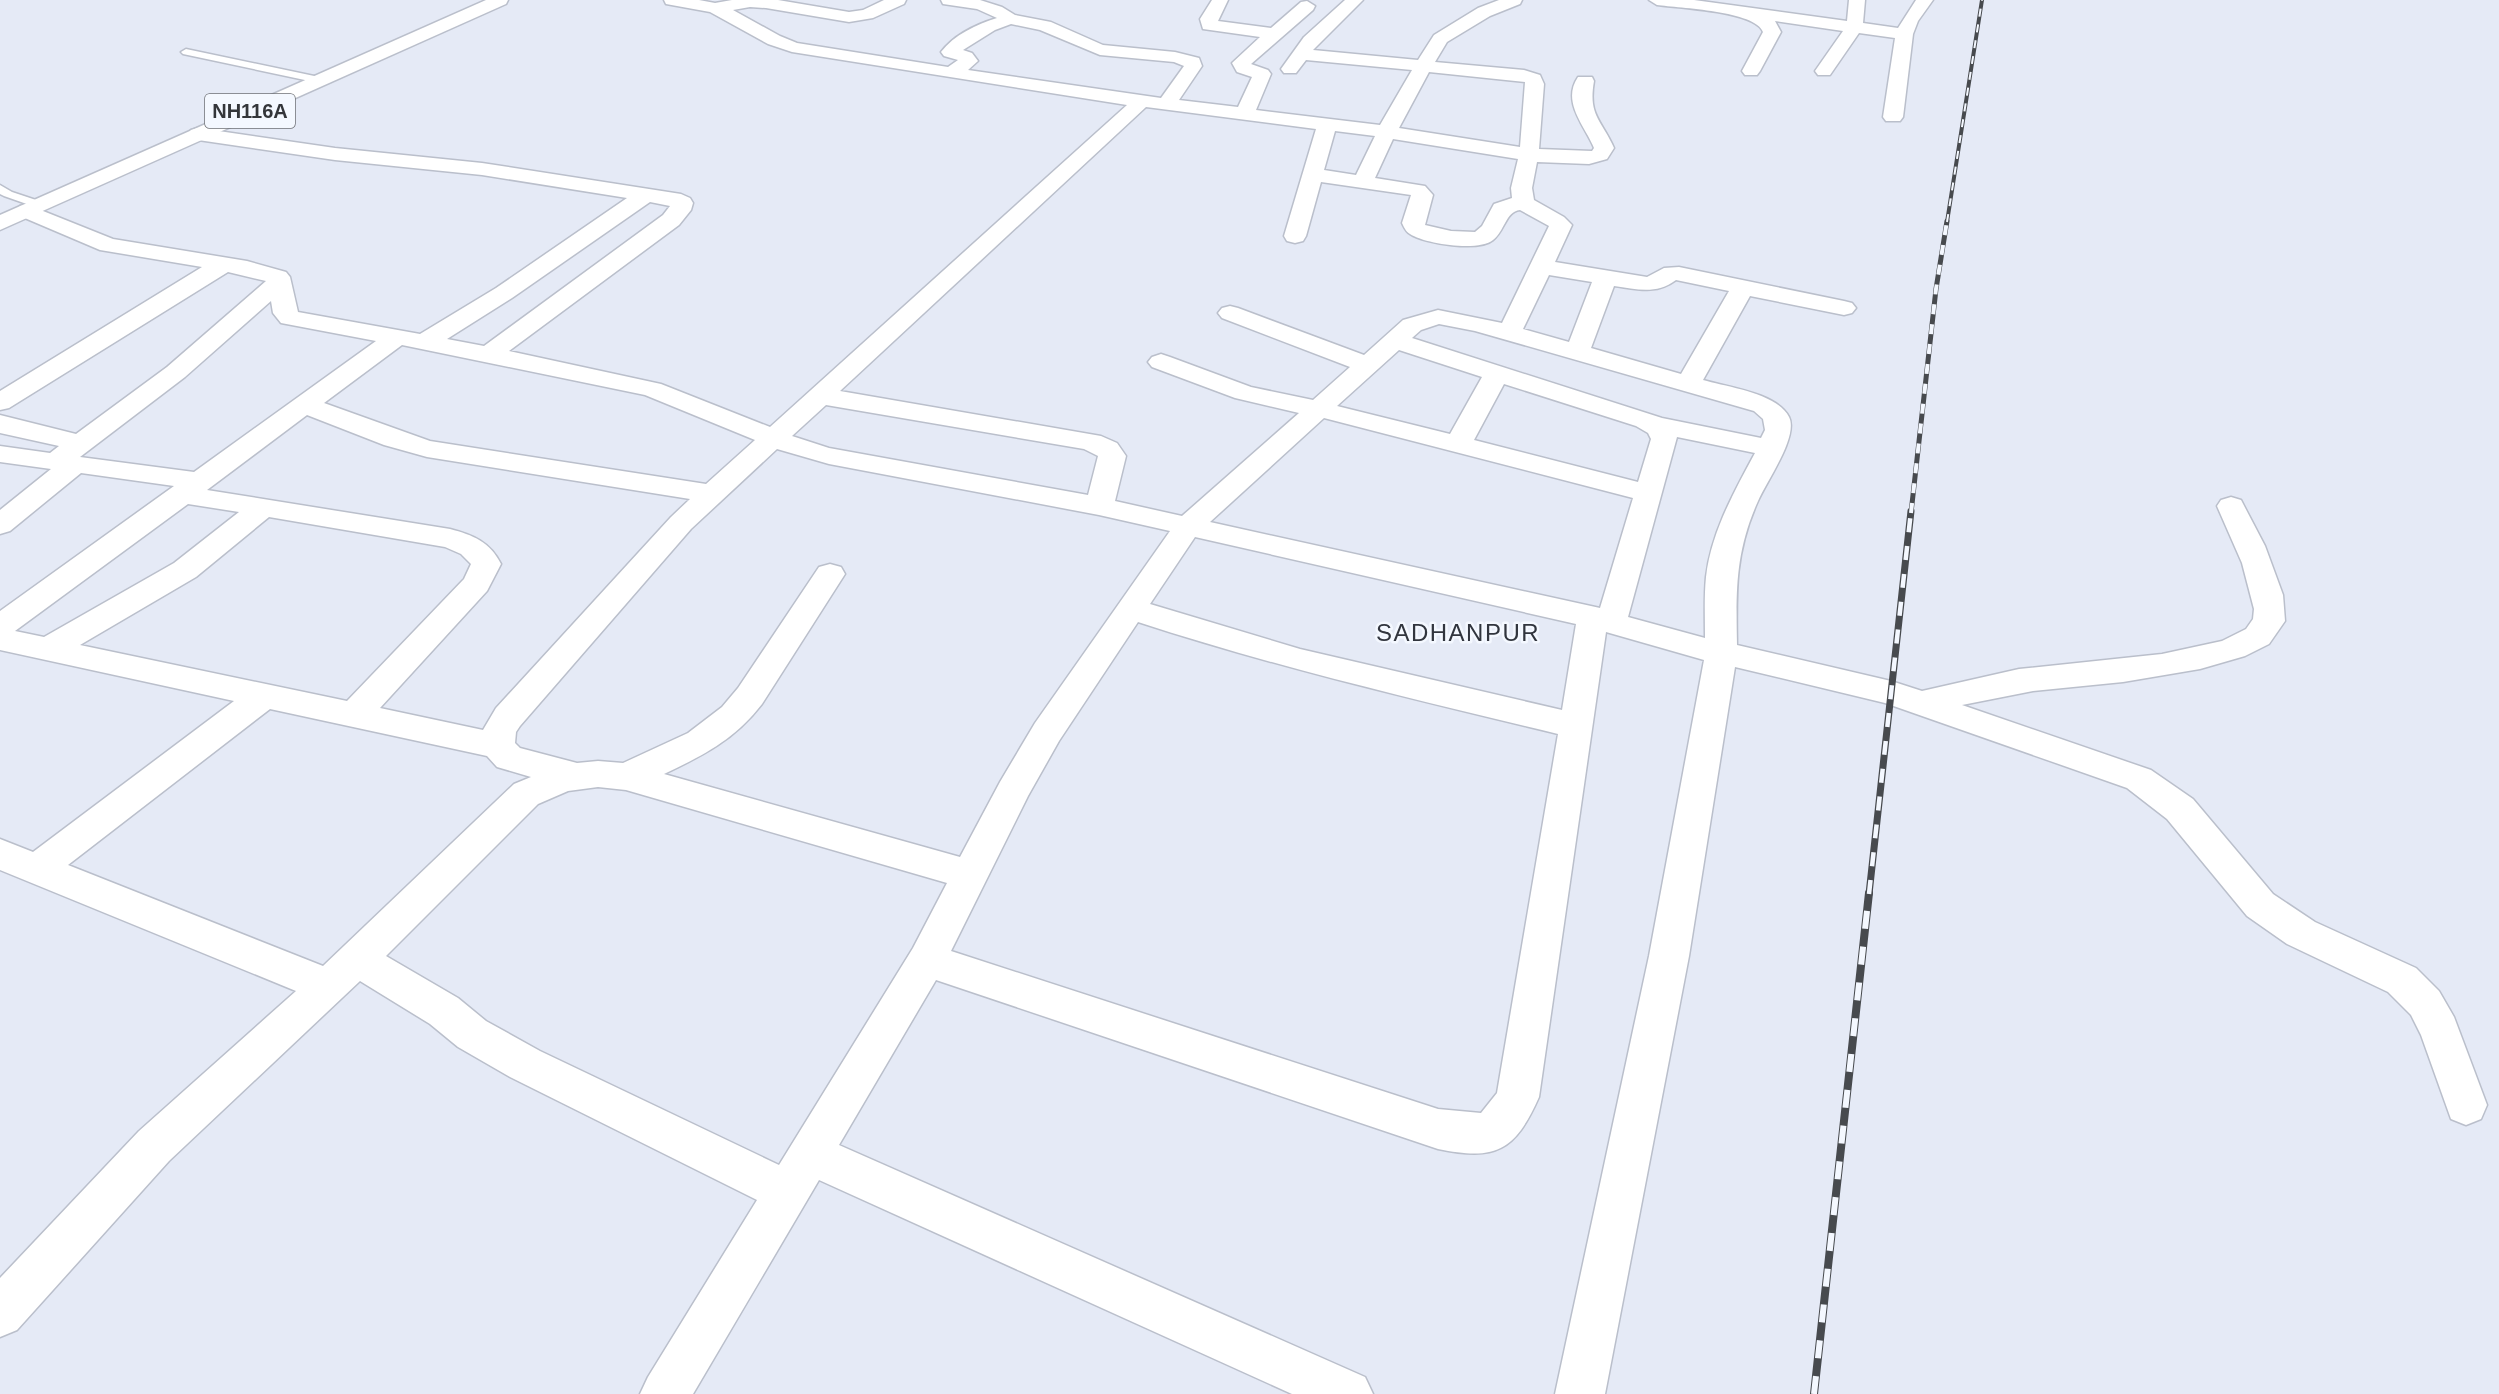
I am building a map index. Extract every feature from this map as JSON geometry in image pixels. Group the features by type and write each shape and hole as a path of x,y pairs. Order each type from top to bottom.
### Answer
{"main road":[{"name":"NH116A","path":"0,223 500,0"},
{"path":"672,0 715,8 792,47 1141,102 1388,132 1529,155 1578,158 1600,155 1604,148 1585,118 1582,108 1581,98 1586,81"},
{"path":"715,8 752,1 849,16 867,14 898,0"},
{"path":"949,0 985,5 996,9 1010,20"},
{"path":"1221,0 1209,19 1209,25 1273,34"},
{"path":"1307,6 1241,63 1242,68 1262,74 1286,71 1322,28 1355,0"},
{"path":"1363,181 1398,109 1440,39 1484,12 1514,0"},
{"path":"1657,0 1756,8 1904,34"},
{"path":"1824,71 1848,41 1855,26 1857,0"},
{"path":"1893,117 1904,34 1910,20 1925,0"},
{"path":"1751,71 1772,32 1771,27 1756,8"},
{"path":"952,73 970,59 952,54 951,50 989,26 1010,20 1045,26 1100,50 1175,57 1193,62 1193,66 1166,105"},
{"path":"1300,54 1524,76 1533,79 1535,84 1529,155 1521,193 1526,203 1555,218 1561,225 1509,334"},
{"path":"1244,115 1262,74"},
{"path":"498,746 499,732 508,717 655,550 713,494 1141,102"},
{"path":"1295,236 1327,125"},
{"path":"198,134 335,154 482,169 673,199 682,203 680,210 671,220 488,355"},
{"path":"1313,175 1418,190 1422,195 1413,223 1416,229 1442,236 1481,239 1491,229 1501,207 1526,203"},
{"path":"0,627 304,405 410,340 504,293 646,195"},
{"path":"34,208 108,245 224,264 278,277 285,313 290,318 652,389 800,449 829,456 1099,506 1602,620 1721,653 1891,693 2139,779 2180,809 2260,905 2301,933 2402,980 2425,1003 2440,1030 2466,1105"},
{"path":"0,402 224,264"},
{"path":"1542,267 1656,284 1664,281 1672,273 1844,309"},
{"path":"1577,353 1606,277"},
{"path":"0,525 70,456 176,372 279,282"},
{"path":"1688,383 1743,287"},
{"path":"1230,313 1368,365"},
{"path":"665,1394 927,960 1012,792 1047,732 1188,526 1412,326 1438,317 1460,319 1762,405 1775,415 1778,422 1771,448 1743,502 1728,543 1721,577 1721,653 1668,956 1580,1394"},
{"path":"1395,341 1656,425 1771,448"},
{"path":"1161,362 1244,393 1318,409 1649,493"},
{"path":"1458,445 1497,373"},
{"path":"821,396 1091,442 1107,449 1112,456 1099,506"},
{"path":"304,405 393,439 427,449 713,494"},
{"path":"0,423 70,456 263,508 450,538 473,546 482,554 486,564 476,584 354,714"},
{"path":"927,960 1438,1128 1466,1135 1494,1131 1508,1118 1518,1097 1576,726 1602,620 1649,493 1664,439 1663,431 1656,425"},
{"path":"0,454 70,456"},
{"path":"1922,703 2036,678 2149,668 2186,661 2233,649 2260,636 2269,621 2268,604 2259,564 2231,506"},
{"path":"48,649 185,570 263,508"},
{"path":"626,777 700,742 734,716 750,696 830,574"},
{"path":"1131,609 1240,644 1300,660 1576,726"},
{"path":"0,639 498,746 509,758 574,775"},
{"path":"37,869 265,695"},
{"path":"0,1313 154,1146 358,959 526,794 550,783 574,775 602,772 626,777 970,875"},
{"path":"0,854 328,986"},
{"path":"358,959 444,1011 472,1034 525,1064 787,1192"},
{"path":"810,1154 1348,1394"}],"lane":[{"path":"186,52 319,80"},
{"path":"0,188 34,208"}],"railway":[{"path":"1947,222 1982,0"},
{"path":"1911,513 1936,289 1947,221"},
{"path":"1869,894 1911,511"},
{"path":"1814,1394 1869,893"}],"district":[{"name":"SADHANPUR","path":"1458,633"}]}
